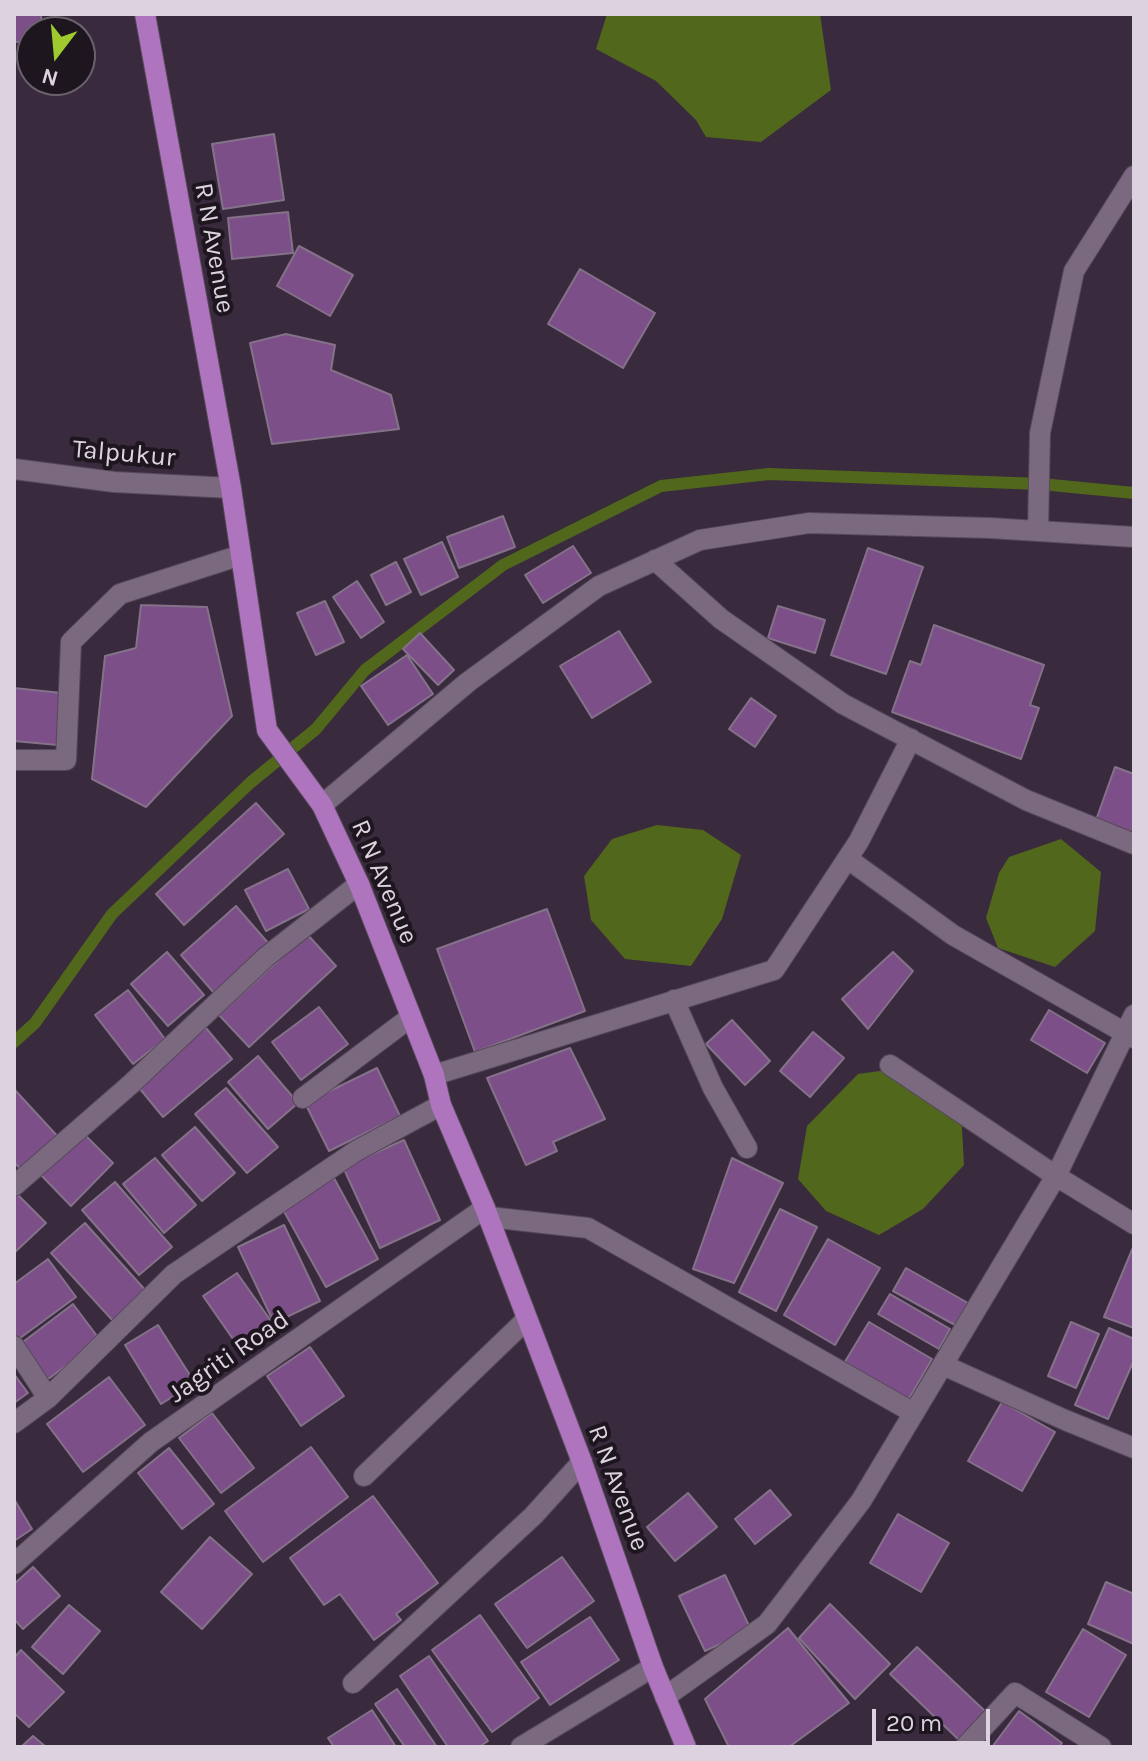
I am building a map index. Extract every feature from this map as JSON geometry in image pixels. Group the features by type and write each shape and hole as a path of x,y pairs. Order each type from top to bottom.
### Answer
{"main road":[{"name":"R N Avenue","path":"145,14 231,488 267,730 322,805 359,884 434,1075 441,1105 487,1212 582,1462 653,1667 686,1747"}],"street":[{"path":"1038,531 1040,433 1074,271 1134,176"},
{"name":"Talpukur","path":"14,469 114,482 231,488"},
{"path":"322,805 468,682 599,586 700,540 809,523 1134,537"},
{"path":"14,760 66,760 71,642 120,594 241,555"},
{"path":"655,560 721,619 843,704 1026,800 1134,844"},
{"path":"434,1075 774,970 859,841 911,739"},
{"path":"665,1697 767,1624 861,1501 1056,1176 1131,1029 953,935 848,859"},
{"path":"14,1186 131,1084 266,957 359,884"},
{"path":"674,1000 713,1088 747,1148"},
{"path":"303,1098 411,1017"},
{"path":"890,1065 1134,1224"},
{"path":"14,1423 48,1398 174,1274 356,1151 441,1105"},
{"path":"487,1212 588,1228 914,1413"},
{"name":"Jagriti Road","path":"14,1564 151,1442 487,1212"},
{"path":"364,1476 527,1319"},
{"path":"14,1346 48,1398"},
{"path":"943,1365 1134,1448"},
{"path":"353,1683 533,1516 582,1462"},
{"path":"521,1747 653,1667"},
{"path":"965,1747 1015,1693 1101,1747"}],"shaded area":[{"path":"607,14 820,14 831,90 761,142 706,137 696,120 656,81 596,49"},
{"path":"657,825 703,830 741,855 722,919 691,966 625,959 591,920 584,876 612,839"},
{"path":"1061,839 1101,872 1095,931 1055,967 998,948 986,918 999,873 1009,857"},
{"path":"887,1070 961,1111 964,1165 923,1209 879,1235 826,1211 798,1179 807,1126 858,1074"}],"building":[{"path":"14,14 41,14 16,16 14,42"},
{"path":"274,134 284,200 223,209 212,144"},
{"path":"288,212 293,253 232,259 228,218"},
{"path":"299,246 353,275 330,316 277,286"},
{"path":"580,269 655,313 623,368 548,324"},
{"path":"286,334 335,345 331,370 391,395 399,429 272,444 250,343"},
{"path":"503,516 515,547 459,568 447,537"},
{"path":"442,542 458,577 421,595 404,559"},
{"path":"573,546 591,573 543,603 525,575"},
{"path":"868,548 923,567 886,674 831,655"},
{"path":"396,562 411,592 386,605 371,575"},
{"path":"357,581 384,622 361,638 333,597"},
{"path":"325,601 344,642 316,655 297,613"},
{"path":"141,605 207,607 232,716 146,807 92,779 105,656 136,648"},
{"path":"778,606 825,620 815,653 768,638"},
{"path":"934,625 1044,665 1030,705 1039,708 1021,759 892,712 910,661 921,665"},
{"path":"619,631 651,682 592,718 560,666"},
{"path":"420,633 454,670 438,685 403,649"},
{"path":"407,655 433,694 388,725 361,686"},
{"path":"14,688 62,693 58,745 14,741"},
{"path":"751,698 776,716 755,747 729,729"},
{"path":"1115,767 1134,774 1134,836 1096,820"},
{"path":"256,803 284,834 184,925 156,894"},
{"path":"288,869 309,909 266,931 245,890"},
{"path":"236,906 269,944 214,993 181,955"},
{"path":"547,909 585,1011 475,1052 437,949"},
{"path":"307,934 336,966 249,1047 219,1015"},
{"path":"167,952 204,995 168,1026 131,984"},
{"path":"893,952 913,971 868,1029 842,999"},
{"path":"128,990 165,1039 133,1064 95,1015"},
{"path":"319,1007 348,1044 301,1080 272,1042"},
{"path":"1049,1010 1105,1043 1087,1073 1031,1040"},
{"path":"732,1020 770,1061 745,1085 706,1044"},
{"path":"206,1028 232,1059 163,1117 136,1084"},
{"path":"813,1032 844,1058 810,1097 780,1071"},
{"path":"570,1048 605,1119 553,1142 557,1151 526,1165 487,1078"},
{"path":"258,1056 298,1103 268,1129 228,1082"},
{"path":"377,1068 400,1116 329,1151 305,1103"},
{"path":"226,1088 278,1147 247,1173 195,1114"},
{"path":"14,1089 61,1140 25,1174 14,1162"},
{"path":"195,1127 235,1173 202,1201 162,1155"},
{"path":"81,1131 113,1163 71,1206 39,1173"},
{"path":"404,1140 440,1220 380,1248 343,1167"},
{"path":"155,1158 196,1205 164,1233 123,1184"},
{"path":"732,1158 783,1183 734,1283 693,1269"},
{"path":"334,1178 378,1259 326,1287 281,1206"},
{"path":"115,1182 172,1247 139,1275 82,1210"},
{"path":"14,1191 46,1223 14,1253"},
{"path":"780,1209 817,1227 776,1311 739,1292"},
{"path":"85,1223 147,1292 114,1322 51,1253"},
{"path":"284,1225 320,1301 274,1323 238,1247"},
{"path":"828,1239 880,1268 835,1345 784,1315"},
{"path":"1134,1245 1134,1328 1104,1317"},
{"path":"48,1259 76,1297 16,1341 14,1284"},
{"path":"906,1268 968,1303 955,1325 893,1291"},
{"path":"237,1273 276,1328 242,1352 203,1296"},
{"path":"890,1294 950,1329 939,1349 878,1314"},
{"path":"73,1304 100,1340 47,1380 19,1345"},
{"path":"869,1322 932,1359 907,1402 843,1365"},
{"path":"1071,1322 1099,1334 1076,1388 1048,1376"},
{"path":"158,1325 195,1383 161,1404 125,1345"},
{"path":"1109,1328 1134,1339 1134,1360 1108,1419 1075,1405"},
{"path":"310,1347 344,1396 301,1426 267,1376"},
{"path":"14,1374 28,1393 14,1403"},
{"path":"109,1377 145,1425 83,1472 47,1424"},
{"path":"1002,1402 1055,1432 1022,1491 968,1461"},
{"path":"212,1413 254,1468 221,1493 179,1438"},
{"path":"311,1447 348,1497 263,1562 225,1511"},
{"path":"169,1448 214,1504 182,1529 138,1473"},
{"path":"770,1490 791,1515 755,1544 735,1519"},
{"path":"688,1493 717,1527 675,1561 647,1527"},
{"path":"373,1496 438,1583 396,1614 401,1620 374,1640 340,1594 324,1605 290,1558"},
{"path":"14,1499 32,1529 14,1541"},
{"path":"898,1514 949,1543 921,1592 870,1563"},
{"path":"210,1537 252,1574 202,1629 161,1592"},
{"path":"562,1557 594,1601 527,1648 495,1604"},
{"path":"33,1567 60,1596 23,1629 14,1619 14,1584"},
{"path":"725,1575 751,1630 705,1651 679,1596"},
{"path":"1106,1582 1134,1594 1134,1644 1088,1624"},
{"path":"830,1604 890,1664 855,1699 799,1638"},
{"path":"69,1605 100,1631 63,1674 32,1647"},
{"path":"480,1615 539,1698 492,1732 432,1650"},
{"path":"590,1617 619,1660 550,1705 521,1662"},
{"path":"788,1628 849,1703 789,1747 729,1747 705,1699"},
{"path":"1083,1629 1126,1655 1089,1717 1046,1692"},
{"path":"917,1647 986,1712 959,1740 890,1674"},
{"path":"21,1650 64,1692 29,1727 14,1713 14,1658"},
{"path":"429,1656 488,1741 479,1747 448,1747 400,1676"},
{"path":"397,1689 437,1747 405,1747 375,1704"},
{"path":"372,1710 396,1747 334,1747 328,1738"},
{"path":"1019,1711 1062,1743 1059,1747 992,1747"},
{"path":"33,1736 46,1747 21,1747"}],"waterway":[{"path":"14,1042 35,1023 112,914 250,783 316,729 365,670 503,565 661,486 769,474 1041,484 1134,493"}]}
